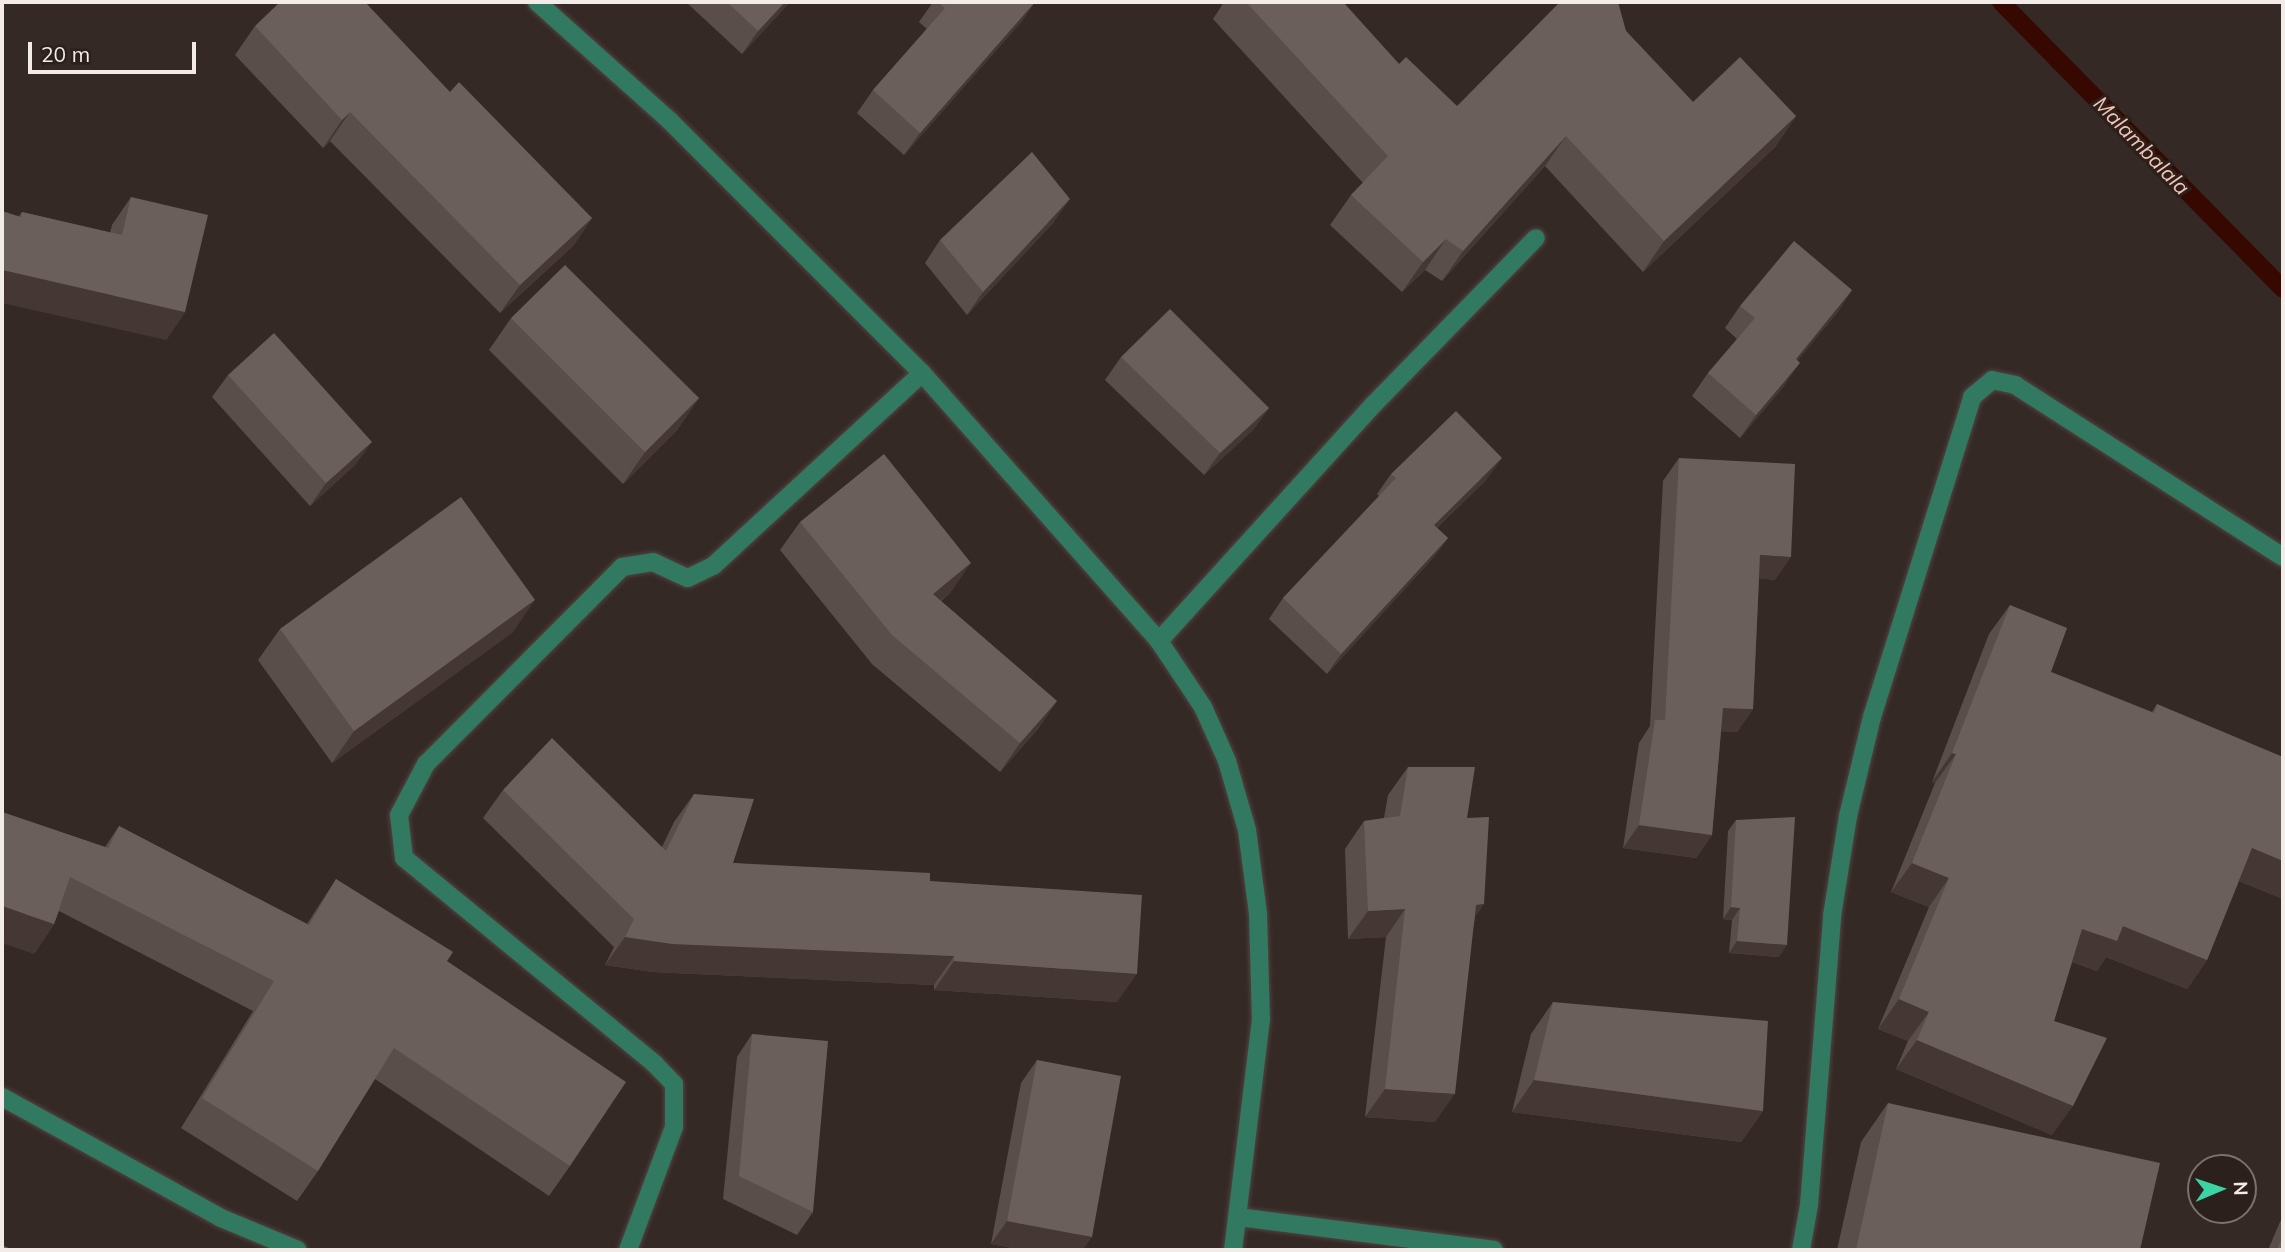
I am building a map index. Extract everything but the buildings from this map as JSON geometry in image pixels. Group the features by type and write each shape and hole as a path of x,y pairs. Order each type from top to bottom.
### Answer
{"street":[{"path":"537,2 670,121 922,373 1070,544 1159,641 1203,707 1227,761 1247,830 1258,914 1262,1019 1233,1250"},
{"path":"1159,641 1373,405 1536,238"},
{"path":"628,1250 674,1128 674,1084 655,1064 404,858 399,815 426,764 622,567 653,562 688,578 713,566 922,373"},
{"path":"1801,1250 1809,1205 1832,916 1848,816 1872,718 1972,397 1992,380 2015,385 2283,557"},
{"path":"2,1097 221,1218 298,1250"},
{"path":"1238,1217 1494,1250"}],"waterway":[{"name":"Malambalala","path":"2001,2 2283,289"}]}
